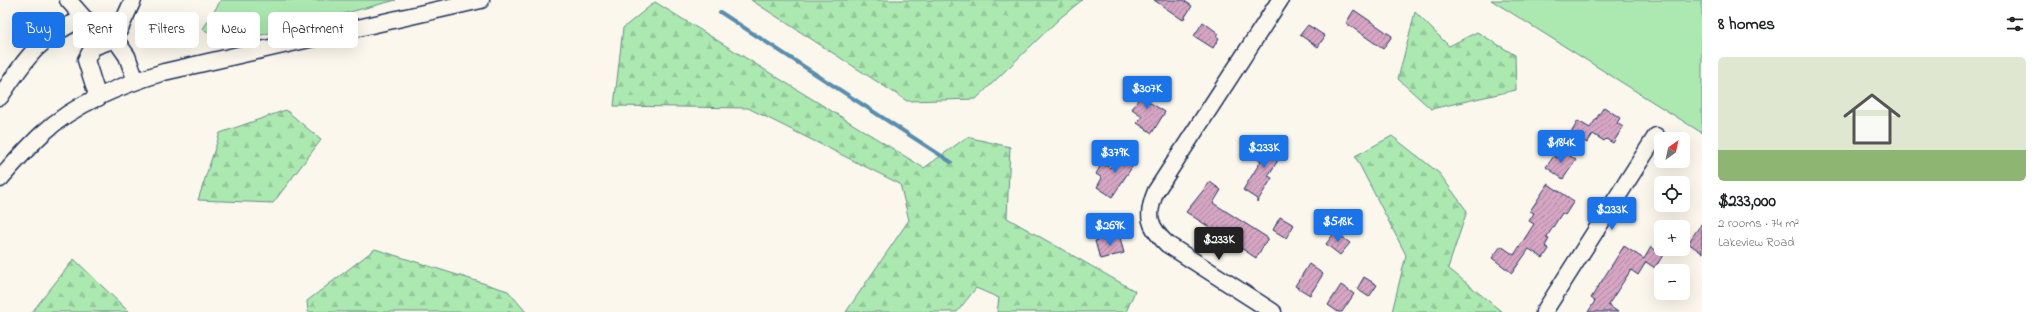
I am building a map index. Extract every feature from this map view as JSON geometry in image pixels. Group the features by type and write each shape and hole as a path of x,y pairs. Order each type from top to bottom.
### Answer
{"street":[{"path":"68,0 79,12"},
{"path":"127,13 133,0"},
{"path":"0,178 43,133 73,111 136,81 164,72 432,6 481,0"},
{"path":"1273,312 1167,244 1155,233 1150,220 1150,205 1156,191 1280,0"},
{"path":"0,97 26,57 44,41 62,28 73,23"},
{"path":"92,48 86,60 98,98"},
{"path":"121,48 126,56 136,81"},
{"path":"1544,312 1654,139"}],"green space":[{"path":"221,0 396,0 350,12 268,12 268,33 260,35 260,12 214,12"},
{"path":"751,0 1082,0 1060,18 976,99 907,101"},
{"path":"1491,0 1702,0 1702,133"},
{"path":"655,2 924,168 967,137 1010,147 1007,218 1135,291 1126,312 997,312 999,298 976,288 957,312 846,312 909,220 900,184 748,108 614,106 623,28"},
{"path":"1415,12 1449,46 1477,32 1515,55 1516,90 1431,109 1398,79"},
{"path":"207,23 207,32 203,29"},
{"path":"286,110 321,140 273,203 198,200 220,133"},
{"path":"1392,136 1439,173 1467,211 1448,268 1502,312 1392,312 1406,255 1355,156"},
{"path":"375,249 508,291 526,312 308,312 307,301"},
{"path":"74,259 129,312 32,312"}],"building":[{"path":"1154,0 1183,0 1192,6 1183,20"},
{"path":"1354,10 1392,36 1383,49 1346,23"},
{"path":"1203,22 1218,33 1216,36 1219,38 1213,48 1194,36"},
{"path":"1308,25 1325,36 1318,47 1300,35"},
{"path":"1142,85 1155,93 1149,102 1165,112 1152,133 1137,123 1142,116 1132,109 1138,100 1134,97"},
{"path":"1604,107 1620,118 1617,123 1623,127 1613,143 1606,139 1604,141 1593,134 1587,143 1571,133 1578,121 1590,128"},
{"path":"1268,138 1285,149 1268,176 1272,178 1257,202 1257,199 1243,190 1261,161 1255,158"},
{"path":"1562,150 1576,160 1563,179 1546,167 1554,156 1557,158"},
{"path":"1121,151 1136,161 1112,197 1097,187 1102,178 1096,174 1102,163 1110,168"},
{"path":"1210,182 1221,190 1213,203 1268,238 1256,258 1232,242 1229,245 1217,237 1220,234 1186,212"},
{"path":"1548,184 1574,201 1565,215 1562,213 1546,238 1549,239 1545,246 1549,249 1543,258 1529,249 1512,273 1492,258 1501,246 1514,255 1534,224 1529,221 1534,213 1530,211"},
{"path":"1280,217 1294,225 1286,238 1273,230"},
{"path":"1702,223 1702,253 1690,244 1690,240"},
{"path":"1335,232 1350,243 1340,255 1326,244"},
{"path":"1119,234 1124,253 1100,259 1095,241"},
{"path":"1624,246 1644,259 1651,247 1654,249 1654,256 1662,256 1657,264 1654,264 1654,267 1646,262 1638,275 1631,270 1608,305 1618,312 1588,312 1595,301 1591,298"},
{"path":"1309,264 1323,274 1310,295 1295,286"},
{"path":"1364,277 1377,285 1369,297 1357,289"},
{"path":"1341,285 1354,294 1342,312 1338,312 1328,305"}],"waterway":[{"path":"720,12 951,162"}]}
